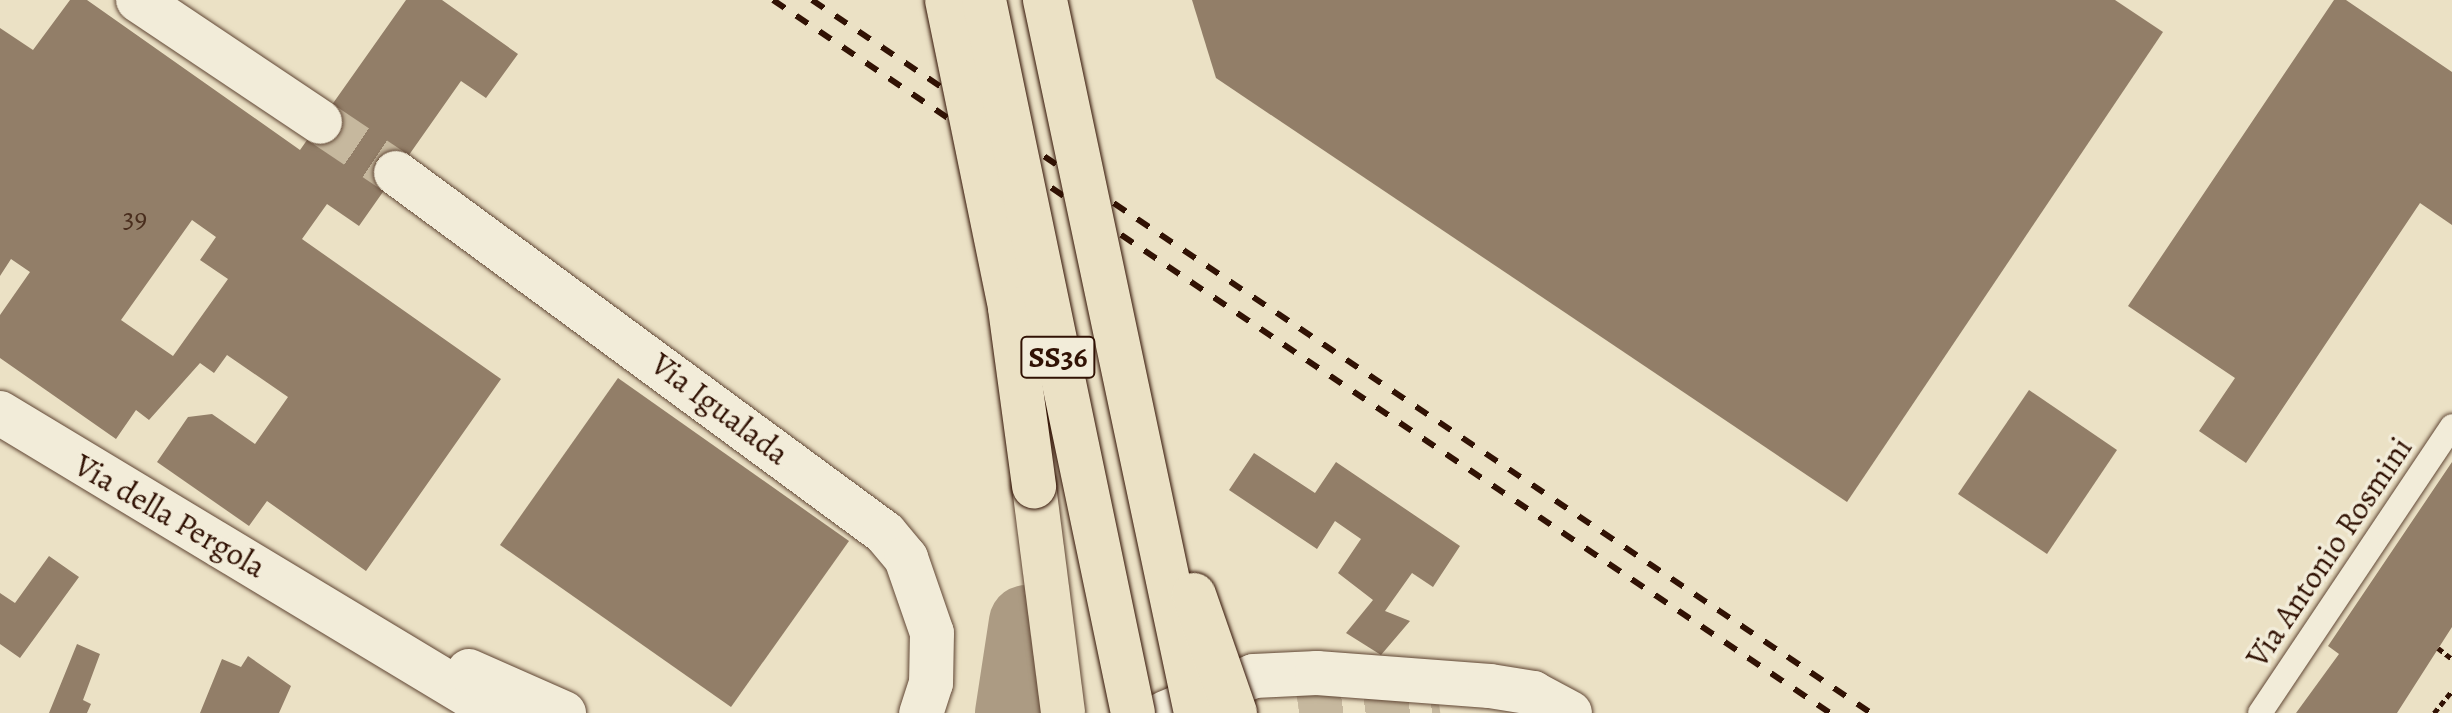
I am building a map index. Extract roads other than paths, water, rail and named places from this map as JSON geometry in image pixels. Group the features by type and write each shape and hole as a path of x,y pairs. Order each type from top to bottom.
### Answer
{"highway":[{"path":"947,0 1010,308 1063,713"},
{"name":"SS36","path":"984,0 1133,713"},
{"name":"SS36","path":"1045,0 1196,713"},
{"path":"1157,525 1194,594 1235,713"}],"street":[{"path":"138,0 320,122"},
{"name":"Via Igualada","path":"396,173 885,533 906,558 932,633 931,683 921,713"},
{"name":"Via della Pergola","path":"0,413 343,615 498,713"},
{"name":"Via della Pergola","path":"343,615 564,713"},
{"path":"1165,713 1254,676 1317,673 1490,686 1533,693 1570,713"}],"lane":[{"name":"Via Antonio Rosmini","path":"2260,713 2452,426"}],"waterway":[{"path":"1012,713 1026,622"}],"tunnel":[{"path":"320,122 396,173"},
{"path":"1299,713 1438,694"}],"railway":[{"path":"773,0 1830,713"},
{"path":"812,0 1871,713"}]}
